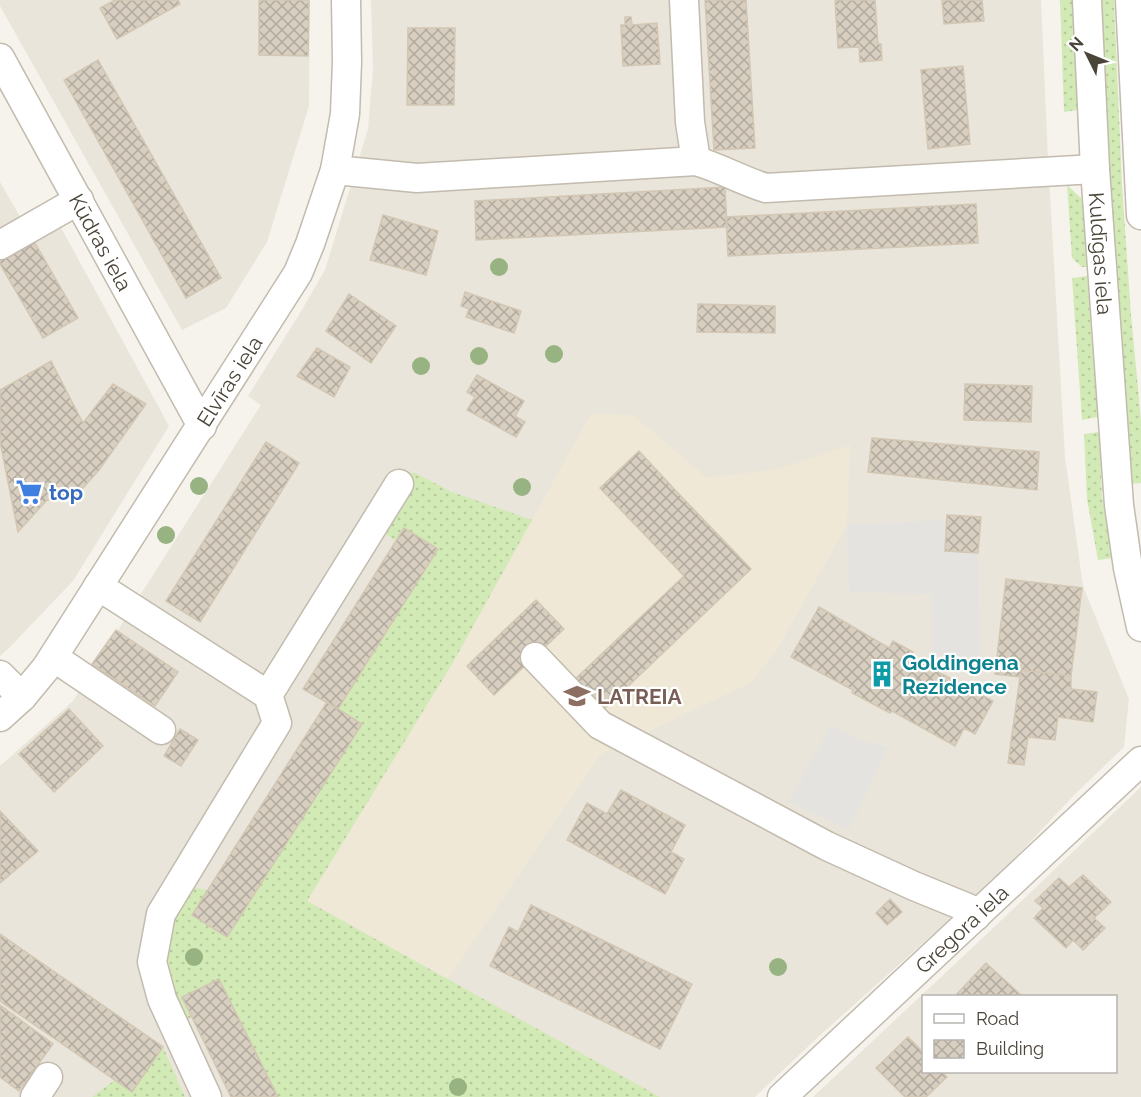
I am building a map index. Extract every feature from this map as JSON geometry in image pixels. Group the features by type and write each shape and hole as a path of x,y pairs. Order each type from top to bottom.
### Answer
{"street":[{"name":"Elvīras iela","path":"0,717 22,697 46,668 298,273 335,170 345,114 346,0"},
{"name":"Kuldīgas iela","path":"1087,0 1095,169 1130,503 1128,568 1141,627"},
{"path":"680,1 690,122 696,161"},
{"name":"Kuldīgas iela","path":"1134,6 1141,215"},
{"name":"Kūdras iela","path":"0,58 202,426"},
{"path":"335,170 417,178 696,161 713,166 748,183 766,188 1095,169"},
{"path":"0,245 79,200"},
{"path":"268,695 399,484"},
{"path":"98,586 268,695 278,723 161,914 152,962 162,999 207,1097"},
{"path":"535,657 600,725 827,846 968,908 976,916"},
{"path":"65,665 161,730"},
{"path":"0,675 22,697"},
{"name":"Gregora iela","path":"782,1097 1141,761"}],"shaded area":[{"path":"0,0 310,0 309,106 267,242 226,308 182,330 0,6"},
{"path":"371,0 1041,0 1065,457 1083,586 1129,699 1124,747 1075,794 999,875 817,1038 755,1097 0,1097 0,766 73,701 261,405 248,396 325,270 368,129 373,69"},
{"path":"0,182 31,236 58,222 169,426 73,581 0,656"},
{"name":"LATREIA","path":"591,414 633,415 707,478 778,469 850,445 847,525 778,648 752,682 600,755 448,979 307,901 452,664"},
{"path":"946,520 945,551 978,553 980,656 955,658 932,655 931,594 849,592 847,525"},
{"path":"831,725 859,740 888,747 849,829 789,802"},
{"path":"1141,787 1141,1097 813,1097 989,932"}],"green space":[{"path":"1060,0 1073,0 1078,110 1064,112"},
{"path":"1101,0 1114,0 1122,185 1141,420 1141,483 1131,484 1118,367"},
{"path":"1067,185 1083,200 1088,267 1082,267 1072,258"},
{"path":"1087,276 1098,417 1082,420 1072,278"},
{"path":"1099,432 1102,496 1112,558 1098,560 1087,499 1084,434"},
{"path":"413,472 452,492 532,520 452,664 307,901 660,1097 278,1097 219,979 182,997 192,1017 180,1023 167,989 166,939 185,893 196,888 208,890 338,709 438,549 405,528 396,541 383,532 382,522"},
{"path":"163,1047 185,1097 92,1097 115,1080 132,1092"}],"building":[{"path":"115,0 178,0 180,4 117,39 100,8"},
{"path":"259,0 309,0 308,56 259,55"},
{"path":"705,0 746,0 755,148 714,150"},
{"path":"835,0 875,0 878,44 881,44 882,60 860,62 859,47 838,48"},
{"path":"942,0 982,0 984,21 944,24"},
{"path":"625,17 631,17 632,25 657,23 660,64 623,66 621,25 625,25"},
{"path":"408,28 455,28 454,105 407,105"},
{"path":"98,60 221,278 186,298 64,80"},
{"path":"963,66 970,144 928,149 921,70"},
{"path":"725,187 727,227 476,240 475,201"},
{"path":"976,204 978,243 728,256 726,217"},
{"path":"383,215 438,231 426,275 370,260"},
{"path":"31,236 78,318 43,338 0,264 0,254"},
{"path":"465,292 521,311 514,333 466,317 469,309 461,306"},
{"path":"349,294 396,326 371,363 326,331"},
{"path":"698,304 775,306 775,333 697,332"},
{"path":"317,348 350,367 334,397 297,376"},
{"path":"51,361 83,423 113,384 146,404 99,470 73,499 47,500 18,532 0,442 0,390"},
{"path":"477,375 524,401 515,416 525,422 516,437 467,410 475,397 467,392"},
{"path":"965,384 1032,386 1031,422 964,420"},
{"path":"872,438 1039,452 1037,490 868,472"},
{"path":"266,442 299,463 200,622 166,601"},
{"path":"639,451 751,569 601,712 572,682 684,576 600,488"},
{"path":"947,515 981,517 978,553 945,551"},
{"path":"404,528 438,549 338,709 303,689"},
{"path":"1006,579 1082,588 1071,676 1021,670 1020,677 995,674"},
{"path":"536,600 564,629 494,695 467,666"},
{"name":"Goldingena Rezidence","path":"819,607 889,648 893,641 913,652 910,657 993,701 975,734 964,728 955,746 892,711 890,713 852,693 853,690 791,657"},
{"path":"116,630 178,672 155,706 92,664"},
{"path":"1021,670 1071,676 1071,689 1097,692 1093,722 1058,717 1055,740 1028,737 1024,765 1008,763"},
{"path":"327,702 362,724 227,937 192,915"},
{"path":"69,709 103,746 54,792 19,754"},
{"path":"180,729 198,740 181,766 164,756"},
{"path":"621,790 685,825 671,852 684,859 665,894 567,840 587,803 607,814"},
{"path":"0,811 38,851 0,883"},
{"path":"1083,875 1111,902 1094,918 1105,928 1083,950 1073,940 1066,948 1034,918 1043,908 1035,901 1059,878 1069,887"},
{"path":"890,899 902,912 887,925 876,913"},
{"path":"531,905 692,984 660,1049 490,966 509,927 518,932"},
{"path":"0,934 163,1047 132,1092 0,1001"},
{"path":"986,963 1021,995 956,995"},
{"path":"219,979 278,1097 231,1097 182,997"},
{"path":"0,1005 53,1044 19,1091 0,1077"},
{"path":"908,1037 922,1051 922,1073 943,1073 947,1077 926,1097 905,1097 876,1068"}],"place":[{"name":"top","path":"29,492"},
{"name":"Goldingena Rezidence","path":"882,674"},
{"name":"LATREIA","path":"577,696"}]}
